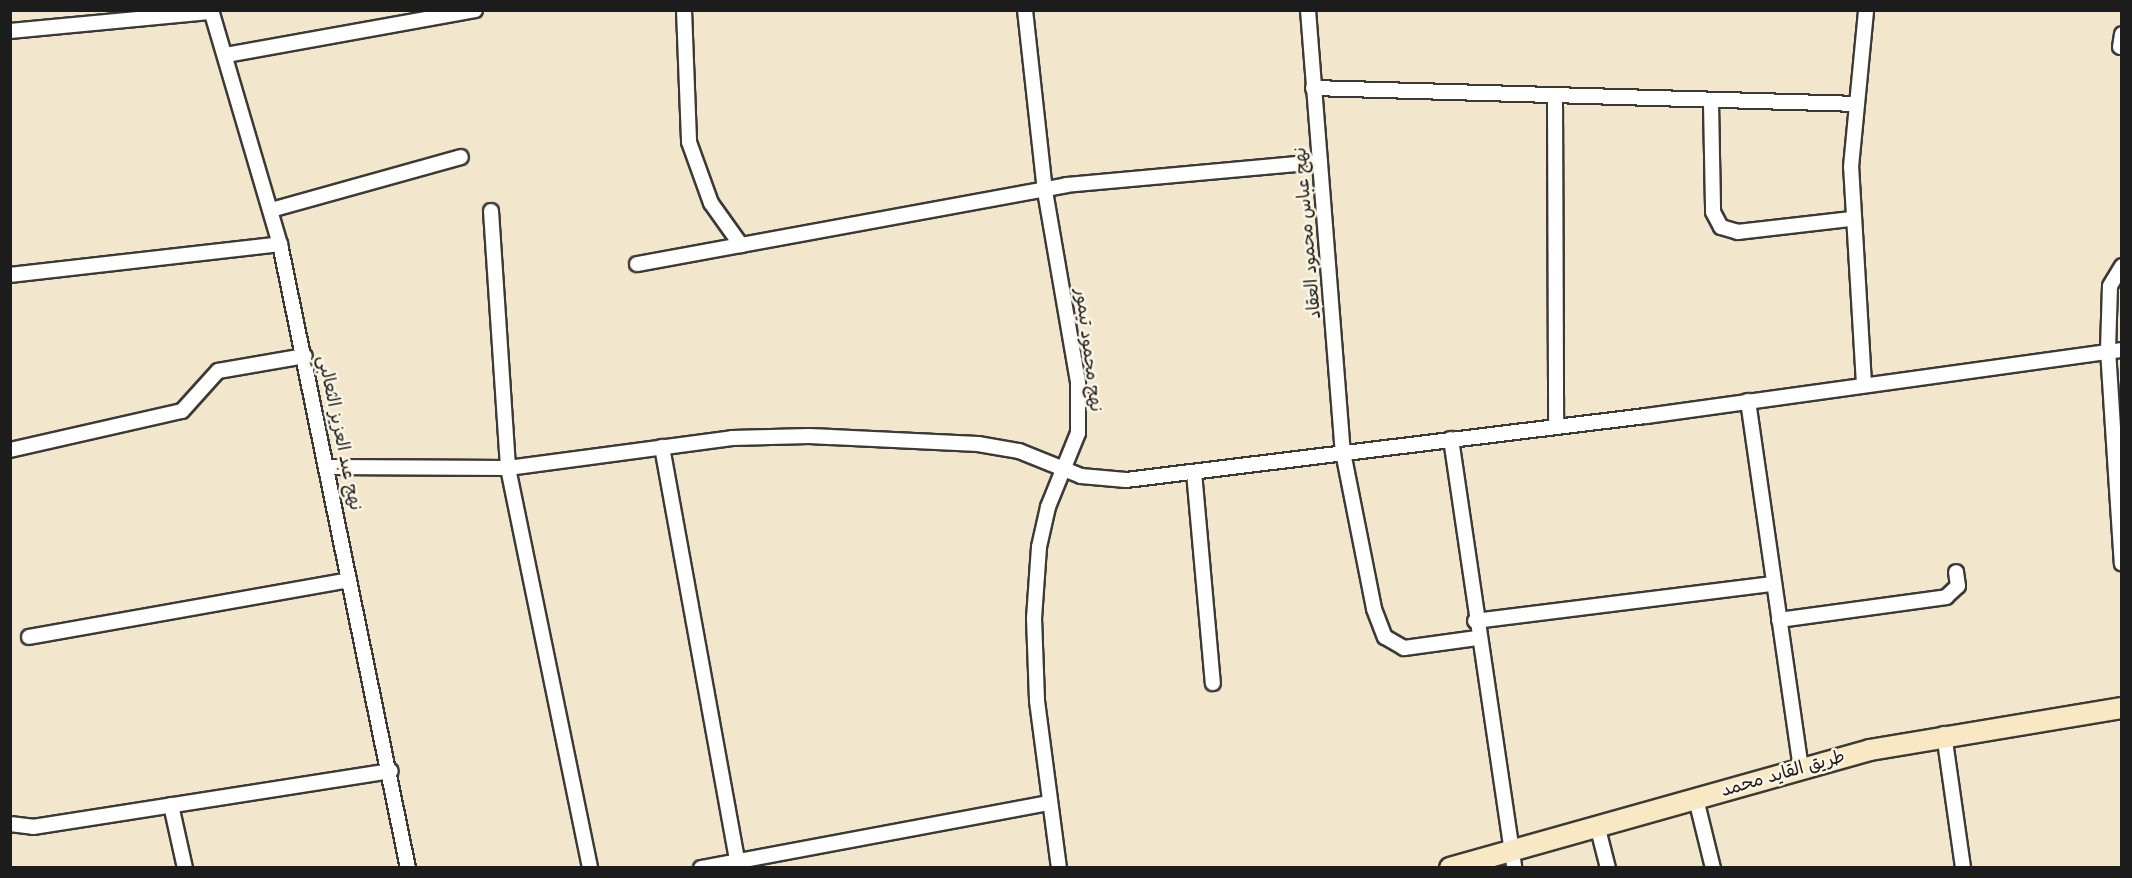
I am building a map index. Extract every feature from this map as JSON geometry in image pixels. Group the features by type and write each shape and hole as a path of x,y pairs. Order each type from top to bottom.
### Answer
{"main road":[{"name":"طريق القايد محمد","path":"1450,867 1512,860 1597,825 1801,768 1944,734 2121,708"}],"street":[{"path":"226,56 475,10"},
{"path":"684,10 689,141 711,202 741,245"},
{"name":"نهج محمود تيمور","path":"1025,10 1045,191 1078,383 1078,433 1063,468 1039,547 1034,618 1037,701 1059,867"},
{"name":"نهج عباس محمود العقاد","path":"1308,10 1312,88 1343,452 1374,609 1385,637 1404,648 1477,638"},
{"path":"1864,384 1851,219 1857,104 1866,10"},
{"path":"10,31 211,11"},
{"name":"نهج عبد العزيز الثعالبي","path":"211,11 280,244 329,467 349,580 391,771 408,867"},
{"path":"1312,88 1555,99 1857,104"},
{"path":"1555,99 1556,425"},
{"path":"1711,103 1713,212 1721,227 1738,232 1851,219"},
{"path":"271,210 461,157"},
{"path":"637,264 1093,181 1320,162"},
{"path":"491,211 508,468 590,867"},
{"path":"10,275 280,244"},
{"path":"2121,266 2110,286 2115,350 2110,444 2121,564"},
{"path":"329,467 508,468 732,438 895,439 1019,451 1098,480 1194,472 1749,401 2115,350"},
{"path":"10,450 182,411 218,371 305,356"},
{"path":"1749,401 1773,584 1801,768"},
{"path":"1450,439 1477,638 1512,860"},
{"path":"662,447 737,860"},
{"path":"1194,472 1213,683"},
{"path":"1779,620 1947,597 1958,586 1956,572"},
{"path":"29,637 349,580"},
{"path":"1475,621 1773,584"},
{"path":"1944,734 1963,867"},
{"path":"10,824 33,827 391,771"},
{"path":"1696,799 1713,867"},
{"path":"701,867 1049,803"},
{"path":"171,805 185,867"},
{"path":"1597,825 1608,867"}]}
